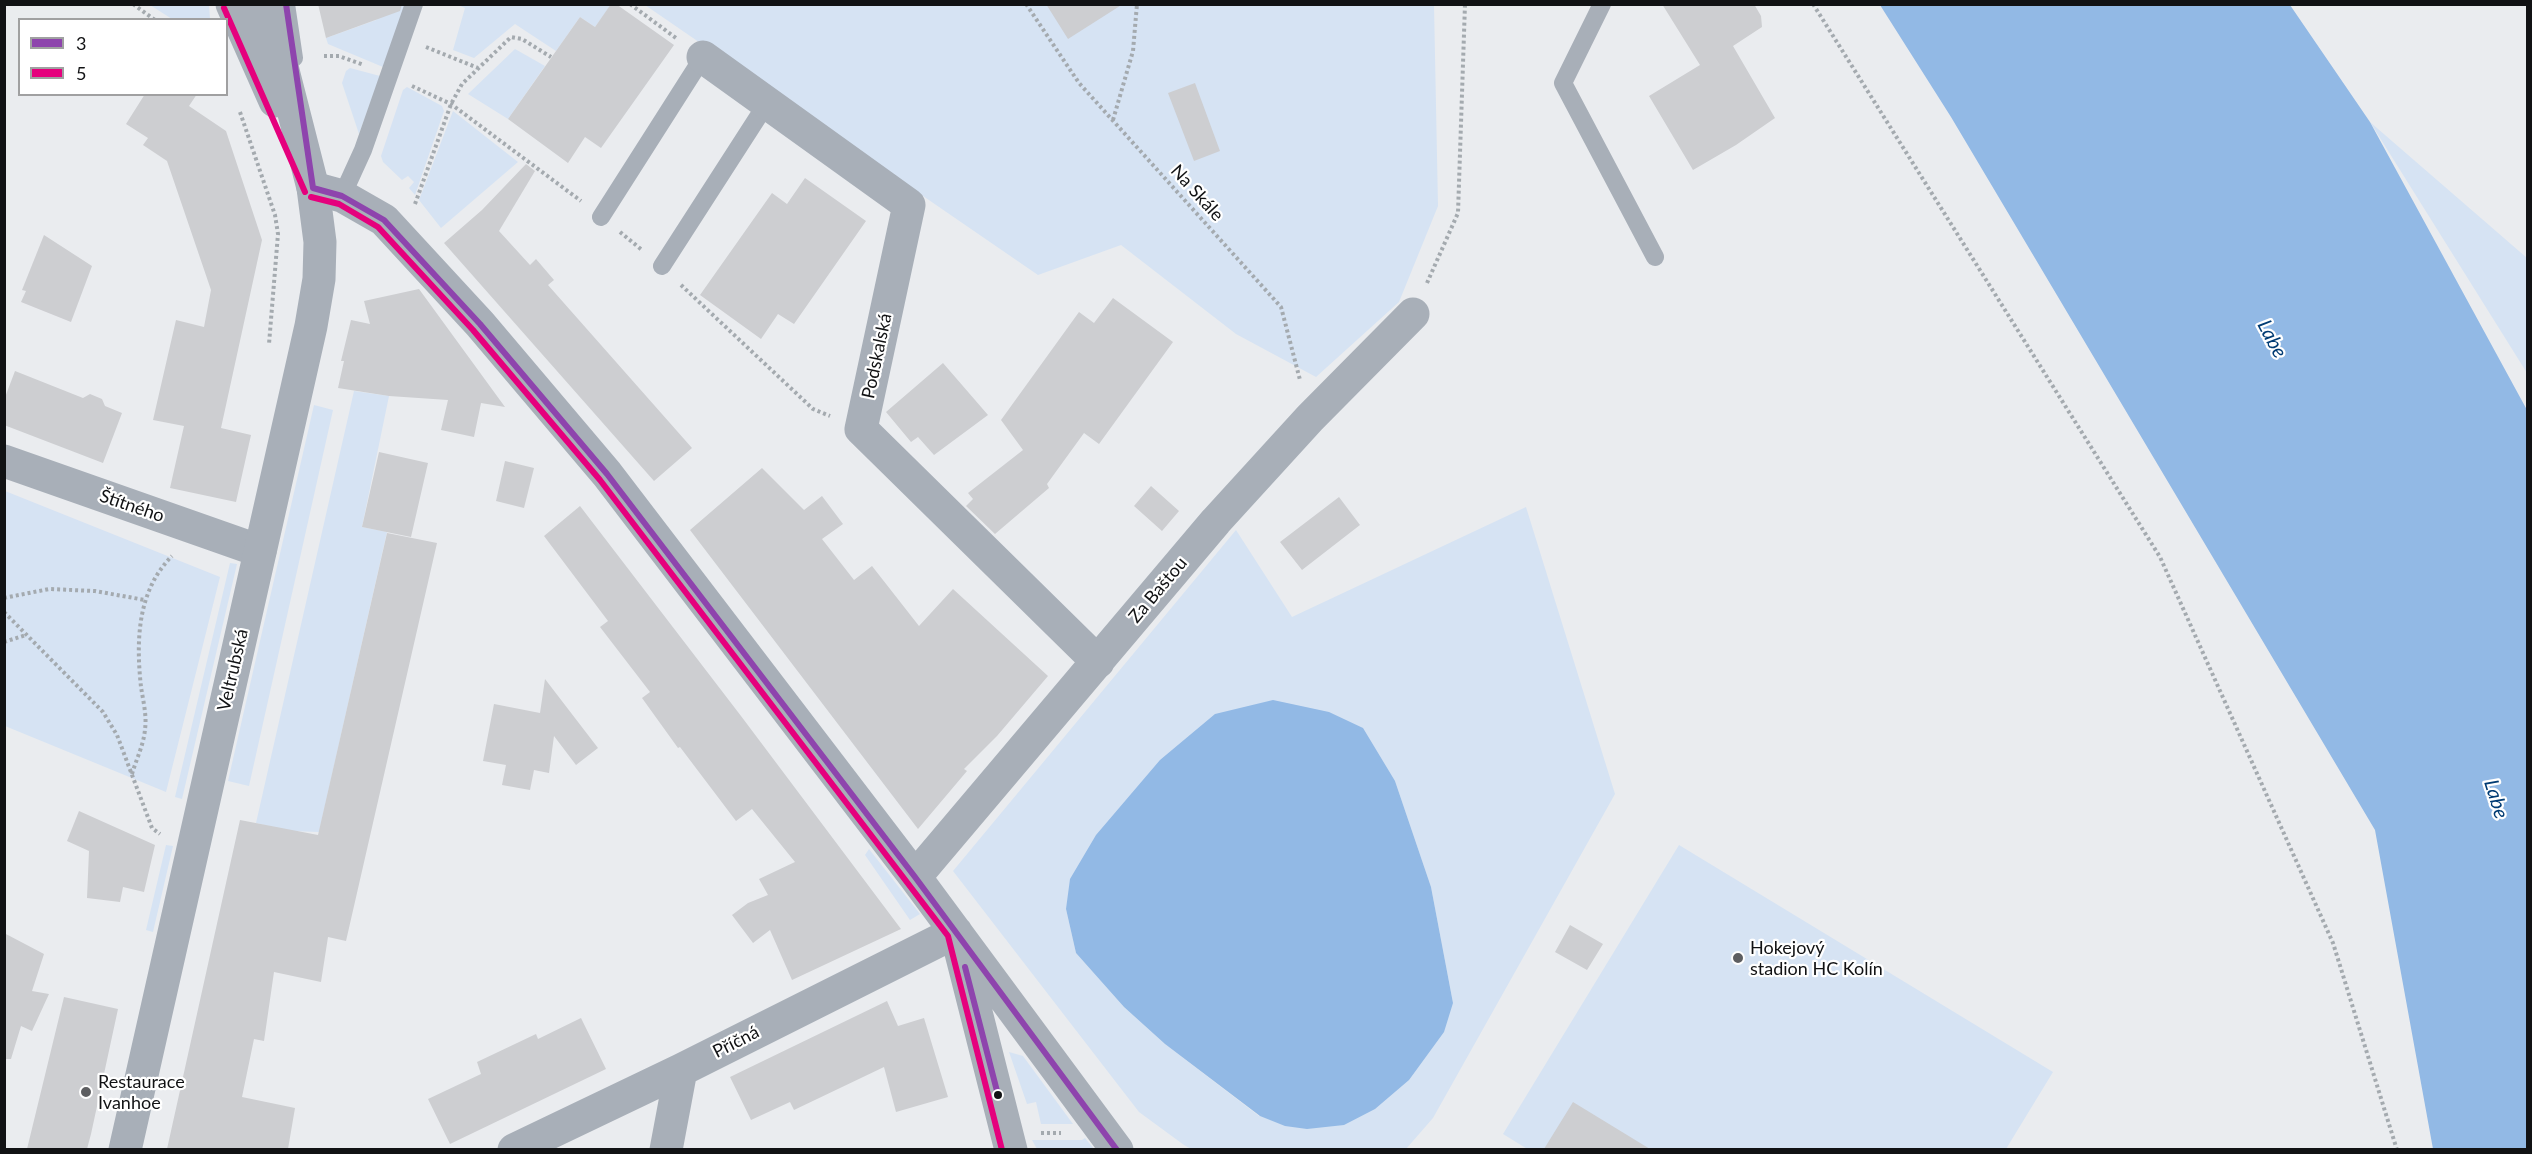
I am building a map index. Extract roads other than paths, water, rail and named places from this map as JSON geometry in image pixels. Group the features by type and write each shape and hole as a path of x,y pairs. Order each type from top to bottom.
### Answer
{"street":[{"path":"232,4 327,192 384,220 480,324 585,448 915,877 1117,1149"},
{"path":"266,4 327,192"},
{"name":"Podskalská","path":"704,57 909,205 861,429 1098,662"},
{"name":"Veltrubská","path":"125,1149 311,326 319,279 320,242 327,192"},
{"name":"Za Baštou","path":"915,877 1216,520 1310,418 1413,314"},
{"name":"Štítného","path":"4,461 260,551"},
{"path":"956,932 1011,1149"},
{"name":"Příčná","path":"514,1149 681,1070 956,932"},
{"path":"666,1149 681,1070"}],"lane":[{"path":"286,4 327,192"},
{"path":"327,192 363,150 414,4"},
{"path":"1602,4 1563,83 1655,257"},
{"path":"601,217 704,57"},
{"path":"662,266 767,103"}],"water":[{"name":"Labe","path":"1880,5 2290,5 2370,122 2527,410 2527,1149 2433,1149 2375,830 1951,117"},
{"path":"1273,700 1329,712 1363,728 1395,781 1431,887 1453,1003 1444,1032 1409,1080 1375,1109 1344,1125 1307,1129 1285,1126 1260,1116 1165,1044 1124,1007 1076,953 1066,909 1070,879 1096,835 1160,760 1215,714"}],"place":[{"name":"Hokejový stadion HC Kolín","path":"1738,958"},
{"name":"Restaurace Ivanhoe","path":"86,1092"}]}
